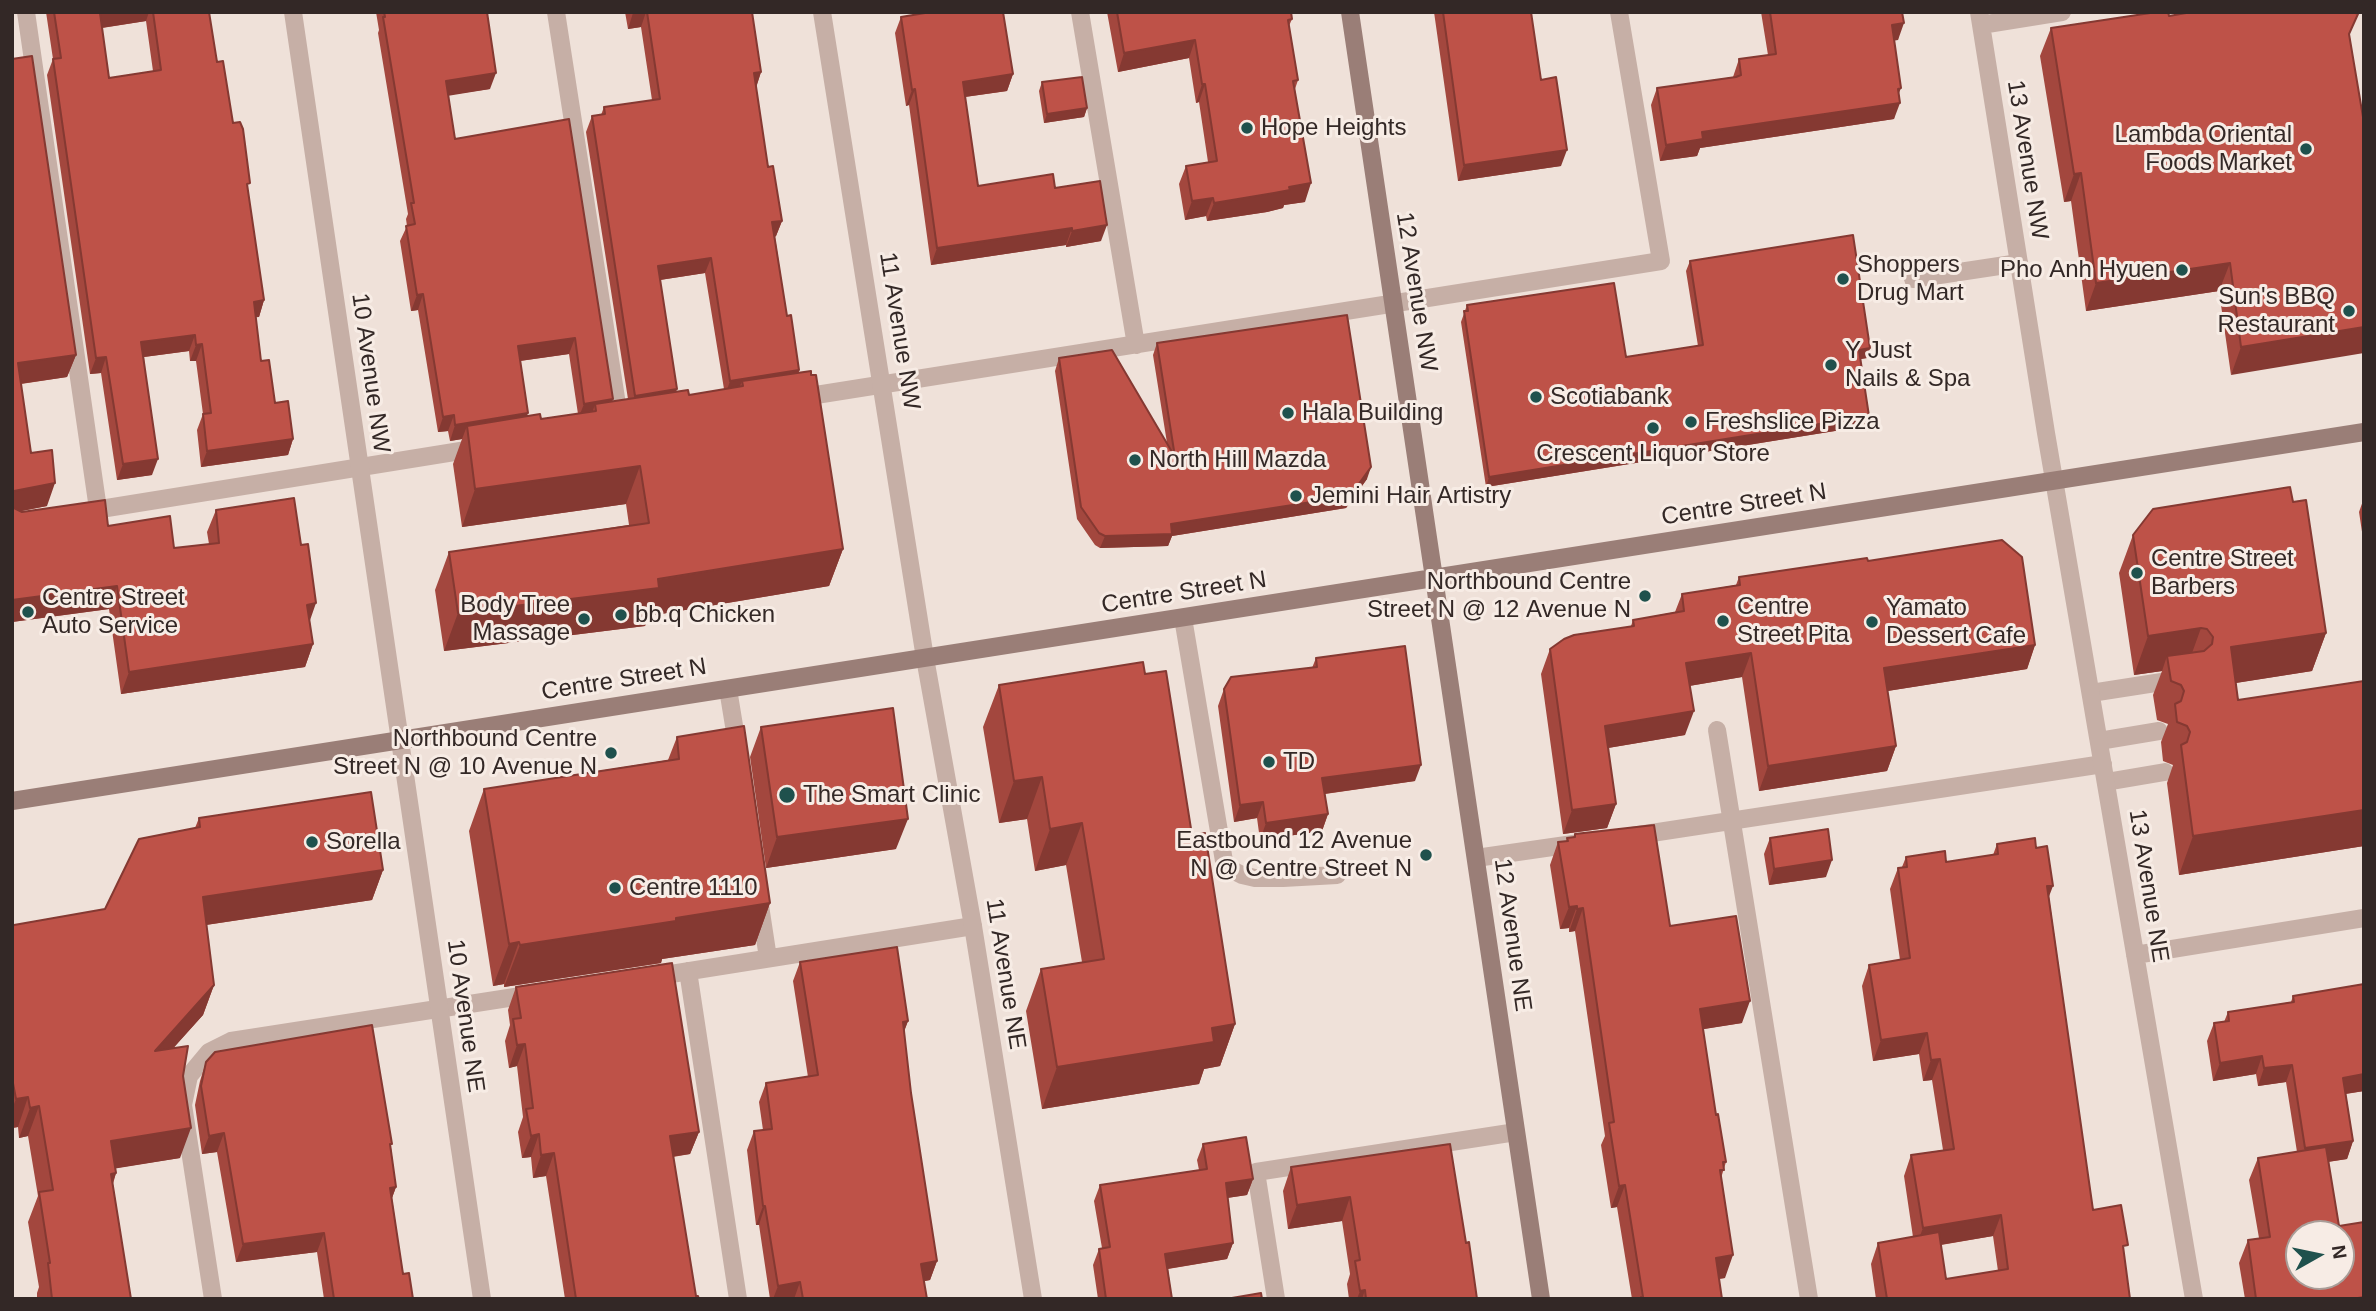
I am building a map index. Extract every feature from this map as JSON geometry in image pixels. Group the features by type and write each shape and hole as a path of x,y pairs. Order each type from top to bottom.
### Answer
{"main road":[{"name":"12 Avenue NW","path":"1350,12 1435,578"},
{"name":"Centre Street N","path":"12,801 2364,432"},
{"name":"12 Avenue NE","path":"1435,578 1541,1299"}],"street":[{"path":"26,12 98,509"},
{"name":"10 Avenue NW","path":"293,12 399,740"},
{"path":"556,12 620,424"},
{"name":"11 Avenue NW","path":"822,12 925,658"},
{"path":"1080,12 1136,345"},
{"path":"779,400 1661,261 1619,12"},
{"path":"1980,18 2062,12"},
{"name":"13 Avenue NW","path":"1980,18 2054,481"},
{"path":"1913,279 2019,263"},
{"path":"61,515 501,444"},
{"name":"13 Avenue NE","path":"2054,481 2194,1299"},
{"path":"1183,618 1224,861 1230,869 1255,878 1337,875"},
{"name":"11 Avenue NE","path":"925,658 973,926 1033,1299"},
{"path":"2091,693 2188,678"},
{"path":"729,689 741,772"},
{"path":"1717,730 1809,1299"},
{"path":"2099,741 2159,732"},
{"name":"10 Avenue NE","path":"399,740 482,1299"},
{"path":"1476,858 1731,822 2103,764"},
{"path":"2106,782 2165,772"},
{"path":"756,878 768,958"},
{"path":"2135,955 2364,918"},
{"path":"636,979 973,926"},
{"path":"688,971 738,1299"},
{"path":"213,1299 183,1105 189,1076 209,1052 231,1041 557,991"},
{"path":"1276,1299 1256,1172 1516,1132"}],"building":[{"path":"54,12 103,12 100,13 109,78 161,70 153,12 209,12 217,62 223,61 233,123 240,122 243,129 250,183 247,184 264,300 254,302 261,361 269,360 275,403 288,401 293,439 207,451 203,414 211,413 202,344 196,345 195,335 141,342 158,459 123,464 106,357 96,358 53,59 61,58"},
{"path":"384,12 487,12 496,73 446,81 455,139 569,119 613,399 584,404 575,338 518,346 528,413 455,425 454,415 443,417 423,294 417,295 406,226 415,224 411,203 414,203"},
{"path":"647,12 752,12 761,72 754,73 768,167 773,166 782,221 772,222 787,316 791,315 799,370 730,381 711,258 658,266 677,389 635,396 592,116 605,114 604,107 660,99"},
{"path":"931,12 1003,12 1013,74 963,82 978,186 1053,174 1055,188 1100,181 1107,225 937,248 915,89 912,90 901,17"},
{"path":"1117,12 1291,12 1292,19 1288,20 1298,80 1293,81 1311,183 1289,187 1290,190 1214,203 1213,198 1192,201 1186,166 1217,161 1195,40 1124,53"},
{"path":"1443,12 1531,12 1541,80 1556,77 1567,150 1464,165"},
{"path":"1770,12 1902,12 1904,23 1892,25 1901,88 1898,89 1900,103 1702,132 1703,139 1666,145 1657,88 1736,77 1741,75 1739,59 1776,54"},
{"path":"2168,12 2169,16 2192,12 2358,14 2349,34 2364,123 2364,327 2241,347 2230,263 2096,283 2081,173 2074,174 2051,28"},
{"path":"32,56 76,355 18,363 31,453 52,450 55,483 12,493 12,59"},
{"path":"1082,77 1087,108 1047,114 1042,82"},
{"path":"1853,235 1870,348 1859,350 1869,416 1489,477 1464,311 1468,311 1467,305 1614,283 1626,357 1703,345 1690,261"},
{"path":"1347,315 1371,467 1350,496 1171,524 1172,534 1105,536 1099,533 1081,507 1059,358 1112,350 1175,457 1157,343"},
{"path":"811,371 811,375 816,375 843,549 658,579 659,588 458,613 449,552 649,523 640,466 475,489 467,426 540,414 541,419 596,411 595,404 688,390 689,395 743,386 742,381"},
{"path":"2290,487 2293,502 2306,500 2326,633 2231,647 2238,700 2364,681 2364,810 2193,836 2181,745 2187,742 2190,732 2187,726 2177,722 2175,704 2181,701 2184,691 2181,685 2171,681 2167,656 2204,651 2212,644 2213,637 2207,629 2201,628 2148,636 2133,535 2153,509"},
{"path":"294,498 301,545 308,544 316,603 307,605 313,644 129,672 117,586 12,600 12,507 22,512 105,500 108,526 170,516 174,548 219,543 216,510"},
{"path":"2002,540 2022,557 2035,645 1884,668 1896,746 1768,766 1751,653 1686,663 1694,711 1605,726 1616,804 1572,810 1550,649 1564,639 1574,635 1634,626 1633,620 1684,611 1682,594 1740,585 1739,577 1867,558 1868,561"},
{"path":"1405,646 1421,765 1322,778 1328,814 1266,823 1263,802 1240,805 1224,689 1231,677 1317,667 1316,658"},
{"path":"1143,662 1145,674 1166,671 1192,835 1205,833 1235,1024 1212,1028 1214,1042 1057,1067 1041,969 1104,959 1082,823 1050,829 1042,777 1014,781 999,685"},
{"path":"893,708 908,819 777,837 761,727"},
{"name":"Centre 1110","path":"744,726 770,903 676,918 676,921 520,945 519,942 509,944 484,789 679,759 677,737"},
{"path":"371,792 383,870 203,897 214,985 155,1051 188,1046 183,1076 191,1128 111,1141 116,1173 111,1174 131,1299 52,1299 50,1263 39,1192 53,1190 39,1106 30,1108 28,1097 16,1099 12,1078 12,927 105,909 139,839 200,827 199,818"},
{"path":"1654,825 1670,926 1736,916 1750,1001 1700,1009 1726,1162 1723,1162 1724,1170 1720,1170 1733,1255 1716,1258 1722,1299 1641,1299 1643,1297 1625,1185 1619,1186 1609,1123 1614,1122 1583,908 1569,907 1558,842 1568,841 1567,838 1575,837 1575,834"},
{"path":"1828,829 1832,860 1774,869 1770,838"},
{"path":"2035,838 2036,848 2047,846 2053,886 2047,886 2093,1210 2121,1205 2128,1245 2123,1246 2130,1299 1887,1299 1878,1243 1939,1232 1946,1279 2008,1269 2001,1215 1923,1228 1911,1155 1954,1149 1940,1059 1931,1060 1927,1033 1881,1040 1869,965 1910,958 1898,868 1907,867 1906,857 1945,851 1946,862 1998,854 1997,844"},
{"path":"897,947 908,1021 903,1022 911,1093 937,1261 921,1264 927,1299 803,1299 800,1282 778,1286 763,1206 754,1131 772,1129 766,1083 818,1075 800,962"},
{"path":"672,963 699,1132 670,1136 696,1296 699,1299 576,1299 554,1153 541,1155 539,1134 531,1136 526,1109 533,1108 525,1044 517,1045 513,1019 521,1018 516,987"},
{"path":"2364,984 2364,1074 2343,1078 2353,1141 2305,1148 2292,1065 2264,1068 2262,1056 2220,1063 2214,1023 2229,1021 2228,1012 2294,1002 2293,996"},
{"path":"372,1025 392,1144 396,1187 390,1188 403,1274 409,1273 413,1299 334,1299 324,1233 243,1244 224,1133 209,1136 201,1086 206,1062 215,1052"},
{"path":"1246,1137 1253,1179 1226,1183 1233,1243 1165,1254 1172,1299 1106,1299 1099,1249 1110,1247 1100,1185 1207,1169 1203,1144"},
{"path":"1450,1144 1477,1299 1366,1299 1365,1290 1360,1291 1355,1261 1360,1260 1350,1197 1297,1205 1291,1167"},
{"path":"2326,1147 2338,1220 2285,1220 2285,1290 2355,1290 2355,1223 2364,1222 2364,1297 2256,1299 2248,1240 2270,1237 2258,1158"},
{"path":"1261,1293 1262,1299 1226,1299"}],"place":[{"name":"Hope Heights","path":"1247,128"},
{"name":"Lambda Oriental Foods Market","path":"2306,149"},
{"name":"Pho Anh Hyuen","path":"2182,270"},
{"name":"Shoppers Drug Mart","path":"1843,279"},
{"name":"Sun's BBQ Restaurant","path":"2349,311"},
{"name":"Y Just Nails & Spa","path":"1831,365"},
{"name":"Scotiabank","path":"1536,397"},
{"name":"Hala Building","path":"1288,413"},
{"name":"Freshslice Pizza","path":"1691,422"},
{"name":"Crescent Liquor Store","path":"1653,428"},
{"name":"North Hill Mazda","path":"1135,460"},
{"name":"Jemini Hair Artistry","path":"1296,496"},
{"name":"Centre Street Barbers","path":"2137,573"},
{"name":"Northbound Centre Street N @ 12 Avenue N","path":"1645,596"},
{"name":"Centre Street Auto Service","path":"28,612"},
{"name":"bb.q Chicken","path":"621,615"},
{"name":"Body Tree Massage","path":"584,619"},
{"name":"Centre Street Pita","path":"1723,621"},
{"name":"Yamato Dessert Cafe","path":"1872,622"},
{"name":"Northbound Centre Street N @ 10 Avenue N","path":"611,753"},
{"name":"TD","path":"1269,762"},
{"name":"The Smart Clinic","path":"787,795"},
{"name":"Sorella","path":"312,842"},
{"name":"Eastbound 12 Avenue N @ Centre Street N","path":"1426,855"},
{"name":"Centre 1110","path":"615,888"}]}
